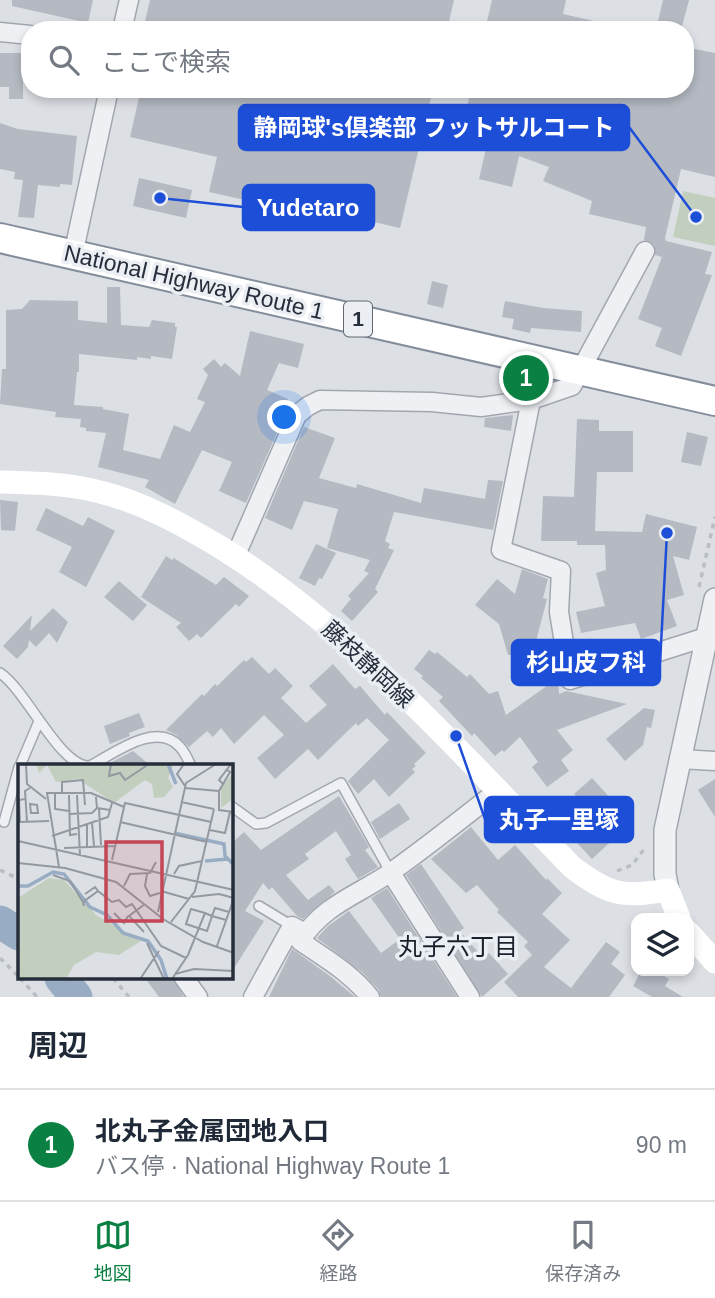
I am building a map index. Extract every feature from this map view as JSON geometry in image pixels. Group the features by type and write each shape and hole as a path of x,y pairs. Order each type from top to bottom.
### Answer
{"highway":[{"name":"National Highway Route 1","path":"0,238 715,401"}],"main road":[{"name":"藤枝静岡線","path":"0,482 67,485 133,502 193,531 267,576 338,633 400,692 572,867 598,887 617,893 639,895 668,890"},
{"path":"668,890 678,913"},
{"path":"694,939 715,962"}],"street":[{"path":"124,21 129,0"},
{"path":"0,32 21,34"},
{"path":"74,255 107,98"},
{"path":"235,557 297,415 308,406 320,400 432,402 481,407 531,400 572,386 645,251"},
{"path":"531,400 501,550 561,571 559,612 570,680 709,613"},
{"path":"668,890 664,874 665,830 709,613"},
{"path":"679,759 715,761"},
{"path":"253,997 298,930 391,873 497,791"},
{"path":"391,873 470,997"},
{"path":"298,930 300,941 341,968 370,997"},
{"path":"185,979 198,997"}],"lane":[{"path":"0,673 17,690 66,753 80,764"},
{"path":"20,764 39,721"},
{"path":"92,764 142,739 157,736 167,737 180,746 190,764"},
{"path":"4,822 18,770"},
{"path":"233,807 256,824 265,823 341,783 391,873"},
{"path":"258,906 298,930"}],"path":[{"path":"709,613 715,517"},
{"path":"617,871 632,865 645,850 646,843"},
{"path":"0,870 18,879"},
{"path":"0,958 18,975"},
{"path":"22,979 37,997"},
{"path":"114,979 129,997"}],"green space":[{"path":"683,191 715,198 715,246 673,237"}],"building":[{"path":"12,0 93,0 88,21 12,6"},
{"path":"150,0 454,0 449,21 145,21"},
{"path":"492,0 566,0 563,14 594,21 487,21"},
{"path":"663,0 689,0 683,21 658,21"},
{"path":"694,49 715,53 715,177 681,169 665,238 666,241 712,252 705,274 712,275 681,356 655,346 662,328 638,319 662,257 655,255 654,245 644,240 646,227 589,214 592,201 543,181 549,167 519,156 512,187 479,179 492,122 465,116 469,98 694,98"},
{"path":"0,53 21,53 23,99 9,99 9,87 0,87"},
{"path":"139,98 431,98 400,228 296,204 295,211 209,192 217,157 130,137"},
{"path":"0,123 18,129 77,136 72,185 38,185 34,218 18,217 23,180 14,179 15,172 0,169"},
{"path":"139,178 192,190 186,218 133,206"},
{"path":"432,281 448,285 443,308 427,304"},
{"path":"107,287 120,287 121,325 149,327 152,320 175,323 177,327 172,359 151,356 151,359 137,357 137,360 79,354 74,405 103,407 129,414 123,450 160,459 174,425 190,432 205,402 197,399 208,375 203,369 214,359 221,367 225,363 240,376 250,331 304,344 298,368 279,363 267,390 288,399 280,418 283,419 246,503 219,491 232,462 202,450 175,504 145,487 149,480 98,467 106,433 86,431 86,428 80,427 81,419 55,417 56,412 0,404 2,369 6,369 6,310 22,309 30,300 78,301 78,320 107,323"},
{"path":"505,301 582,311 581,332 531,328 530,333 512,329 514,319 502,317"},
{"path":"513,415 511,431 484,427 485,418"},
{"path":"577,419 599,420 599,431 633,431 633,472 597,472 595,531 642,532 646,514 697,527 689,560 673,556 684,595 667,600 677,626 641,639 635,623 581,633 576,612 605,606 596,573 606,570 605,545 577,545 577,541 541,541 543,496 574,497"},
{"path":"304,427 335,438 319,478 356,488 357,484 421,503 424,488 485,499 488,480 503,481 493,530 394,512 385,541 390,544 388,548 394,550 375,589 378,592 352,621 341,611 351,599 348,596 369,573 364,571 370,560 327,548 338,509 304,501 292,530 265,518"},
{"path":"687,432 708,437 701,466 681,462"},
{"path":"0,500 18,502 15,531 1,530"},
{"path":"46,508 83,526 88,517 115,531 86,587 59,572 72,547 36,530"},
{"path":"316,544 336,553 322,579 319,578 315,586 299,578"},
{"path":"166,556 172,560 174,558 216,585 224,577 249,596 239,607 236,604 201,638 197,634 189,641 176,627 181,623 141,597"},
{"path":"522,569 548,579 543,598 547,599 535,645 550,641 556,668 530,673 528,670 526,678 520,654 508,655 499,624 475,605 497,579 515,594"},
{"path":"119,581 147,605 133,621 104,597"},
{"path":"53,608 68,622 57,643 49,633 36,647 29,640 28,647 17,659 3,646 32,615 30,631"},
{"path":"429,650 435,654 437,652 467,677 470,674 489,694 498,691 506,715 558,678 559,694 566,691 627,704 557,730 573,750 561,760 569,771 547,787 532,767 538,762 520,737 504,752 502,750 495,756 439,701 443,697 414,669"},
{"path":"252,657 269,674 275,668 293,686 281,698 306,723 327,705 309,686 333,664 355,689 360,686 385,715 387,712 426,753 414,764 416,766 412,769 415,772 389,797 374,779 358,794 348,781 389,740 367,718 358,726 356,723 318,760 308,749 275,779 257,758 284,735 264,715 234,744 221,728 213,737 207,731 189,747 175,734 166,730 202,694 204,696 244,660 246,662"},
{"path":"644,708 655,710 651,728 647,727 643,745 625,761 606,739"},
{"path":"139,713 145,727 110,744 104,726"},
{"path":"133,751 149,764 110,764"},
{"path":"592,778 632,822 592,859 566,831 588,809 574,794"},
{"path":"715,779 715,817 698,790"},
{"path":"339,796 369,847 365,850 378,867 358,879 345,859 351,855 336,831 305,854 309,859 286,875 308,900 329,885 335,892 303,919 297,916 272,887 269,890 263,883 245,911 264,921 233,970 233,842 244,832 261,850"},
{"path":"399,803 410,819 380,839 371,822"},
{"path":"471,827 498,860 515,845 546,880 547,878 562,893 542,914 570,940 544,967 571,988 606,942 620,952 611,964 625,975 609,997 518,997 504,982 532,955 524,946 528,942 497,912 499,910 477,885 466,893 431,859"},
{"path":"421,864 464,928 460,931 483,958 489,953 508,974 482,997 406,875"},
{"path":"387,888 457,997 381,997 379,990 362,972 317,938 349,911 381,953 400,939 371,898"},
{"path":"292,949 330,976 355,997 269,997"},
{"path":"638,976 664,976 669,979 665,986 683,997 652,997 633,986"},
{"path":"146,979 174,979 184,997 159,997"}],"waterway":[{"path":"0,922 18,933"},
{"path":"62,979 76,997"}],"place":[{"name":"Yudetaro","path":"160,198"},
{"name":"静岡球's倶楽部 フットサルコート","path":"696,217"},
{"name":"北丸子金属団地入口","path":"526,378"},
{"name":"杉山皮フ科","path":"667,533"},
{"name":"丸子一里塚","path":"456,736"}],"district":[{"name":"丸子六丁目","path":"458,947"}]}
